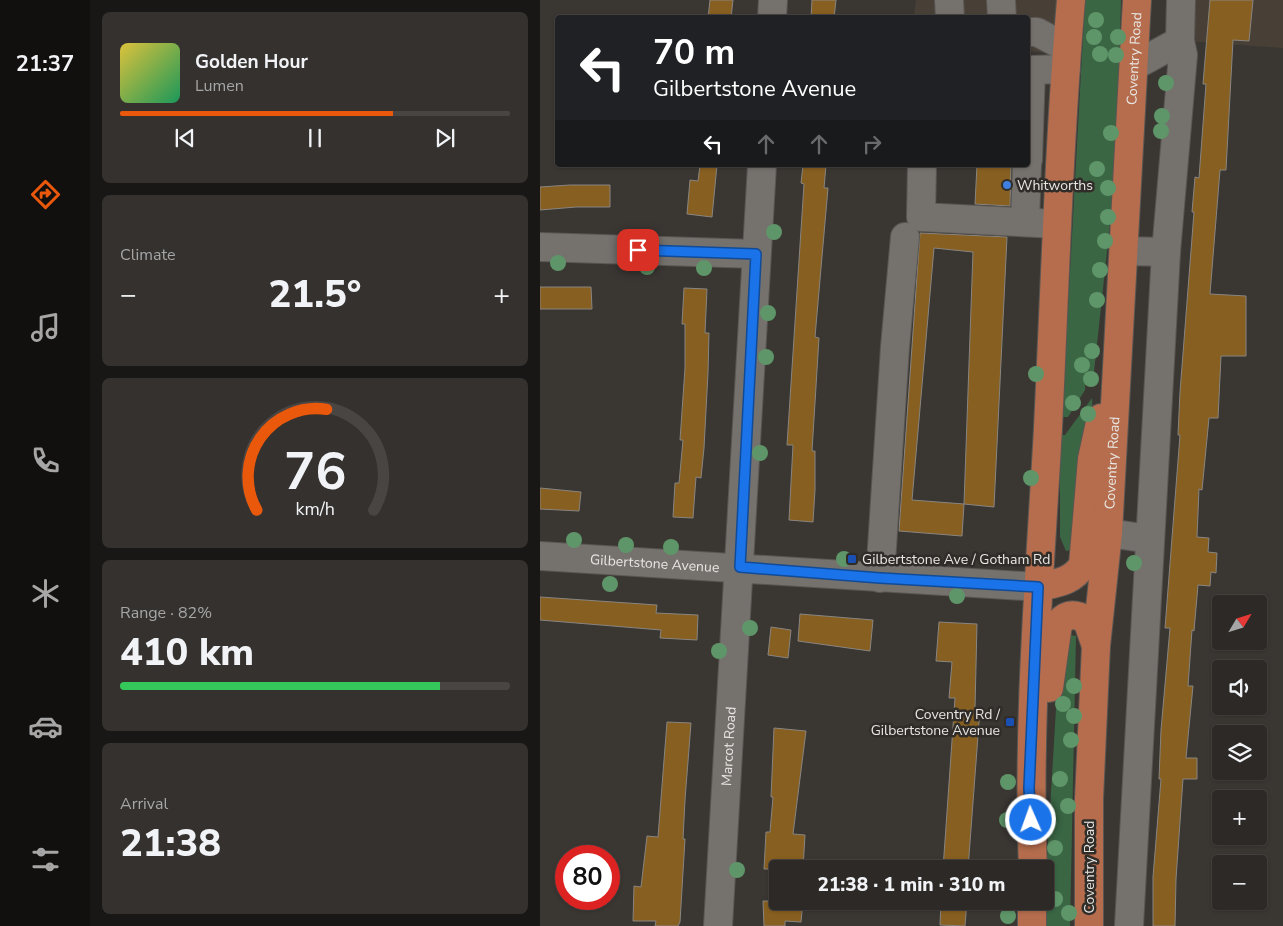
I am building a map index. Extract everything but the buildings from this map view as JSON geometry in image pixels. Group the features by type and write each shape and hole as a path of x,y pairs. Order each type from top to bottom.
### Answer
{"highway":[{"path":"1033,860 1029,788 1038,587 1057,224 1072,0"},
{"name":"Coventry Road","path":"1089,926 1090,799 1096,646 1108,533 1137,0"},
{"path":"1038,587 1066,581 1074,577 1082,564 1092,459 1098,427 1105,410 1116,396"},
{"path":"1029,788 1040,757 1058,624 1070,615 1078,615 1087,620 1096,646"},
{"path":"1032,910 1032,926"}],"street":[{"path":"772,15 773,0"},
{"path":"949,0 950,15"},
{"path":"1129,926 1166,252 1183,55 1180,41 1181,0"},
{"path":"1030,32 1037,32 1067,58"},
{"path":"1134,66 1180,41"},
{"path":"1030,100 1031,70 1067,58"},
{"name":"Marcot Road","path":"718,926 762,167"},
{"path":"922,167 921,217 1057,224"},
{"path":"1025,222 1027,167"},
{"path":"880,578 894,356 905,237"},
{"path":"540,247 756,254"},
{"path":"1124,251 1166,252"},
{"path":"1108,533 1150,539"},
{"name":"Gilbertstone Avenue","path":"540,556 1038,587"}],"shaded area":[{"path":"916,0 1059,0 1056,54 1030,51 1030,15 914,15"},
{"path":"1189,0 1283,0 1283,48 1187,41"}],"green space":[{"path":"1085,0 1121,0 1117,159 1094,372 1086,373 1085,390 1068,417 1062,417"},
{"path":"1092,398 1093,420 1075,549 1066,551 1060,537 1060,435 1065,435"},
{"path":"1064,634 1076,636 1070,926 1043,926 1044,910 1054,910 1054,860 1047,860 1057,692"}],"place":[{"name":"Whitworths","path":"1007,185"},
{"name":"Gilbertstone Ave / Gotham Rd","path":"852,559"},
{"name":"Coventry Rd / Gilbertstone Avenue","path":"1010,722"}],"route":[{"path":"638,250 756,254 740,567 880,578 1038,587 1029,788 1031,820"}]}
